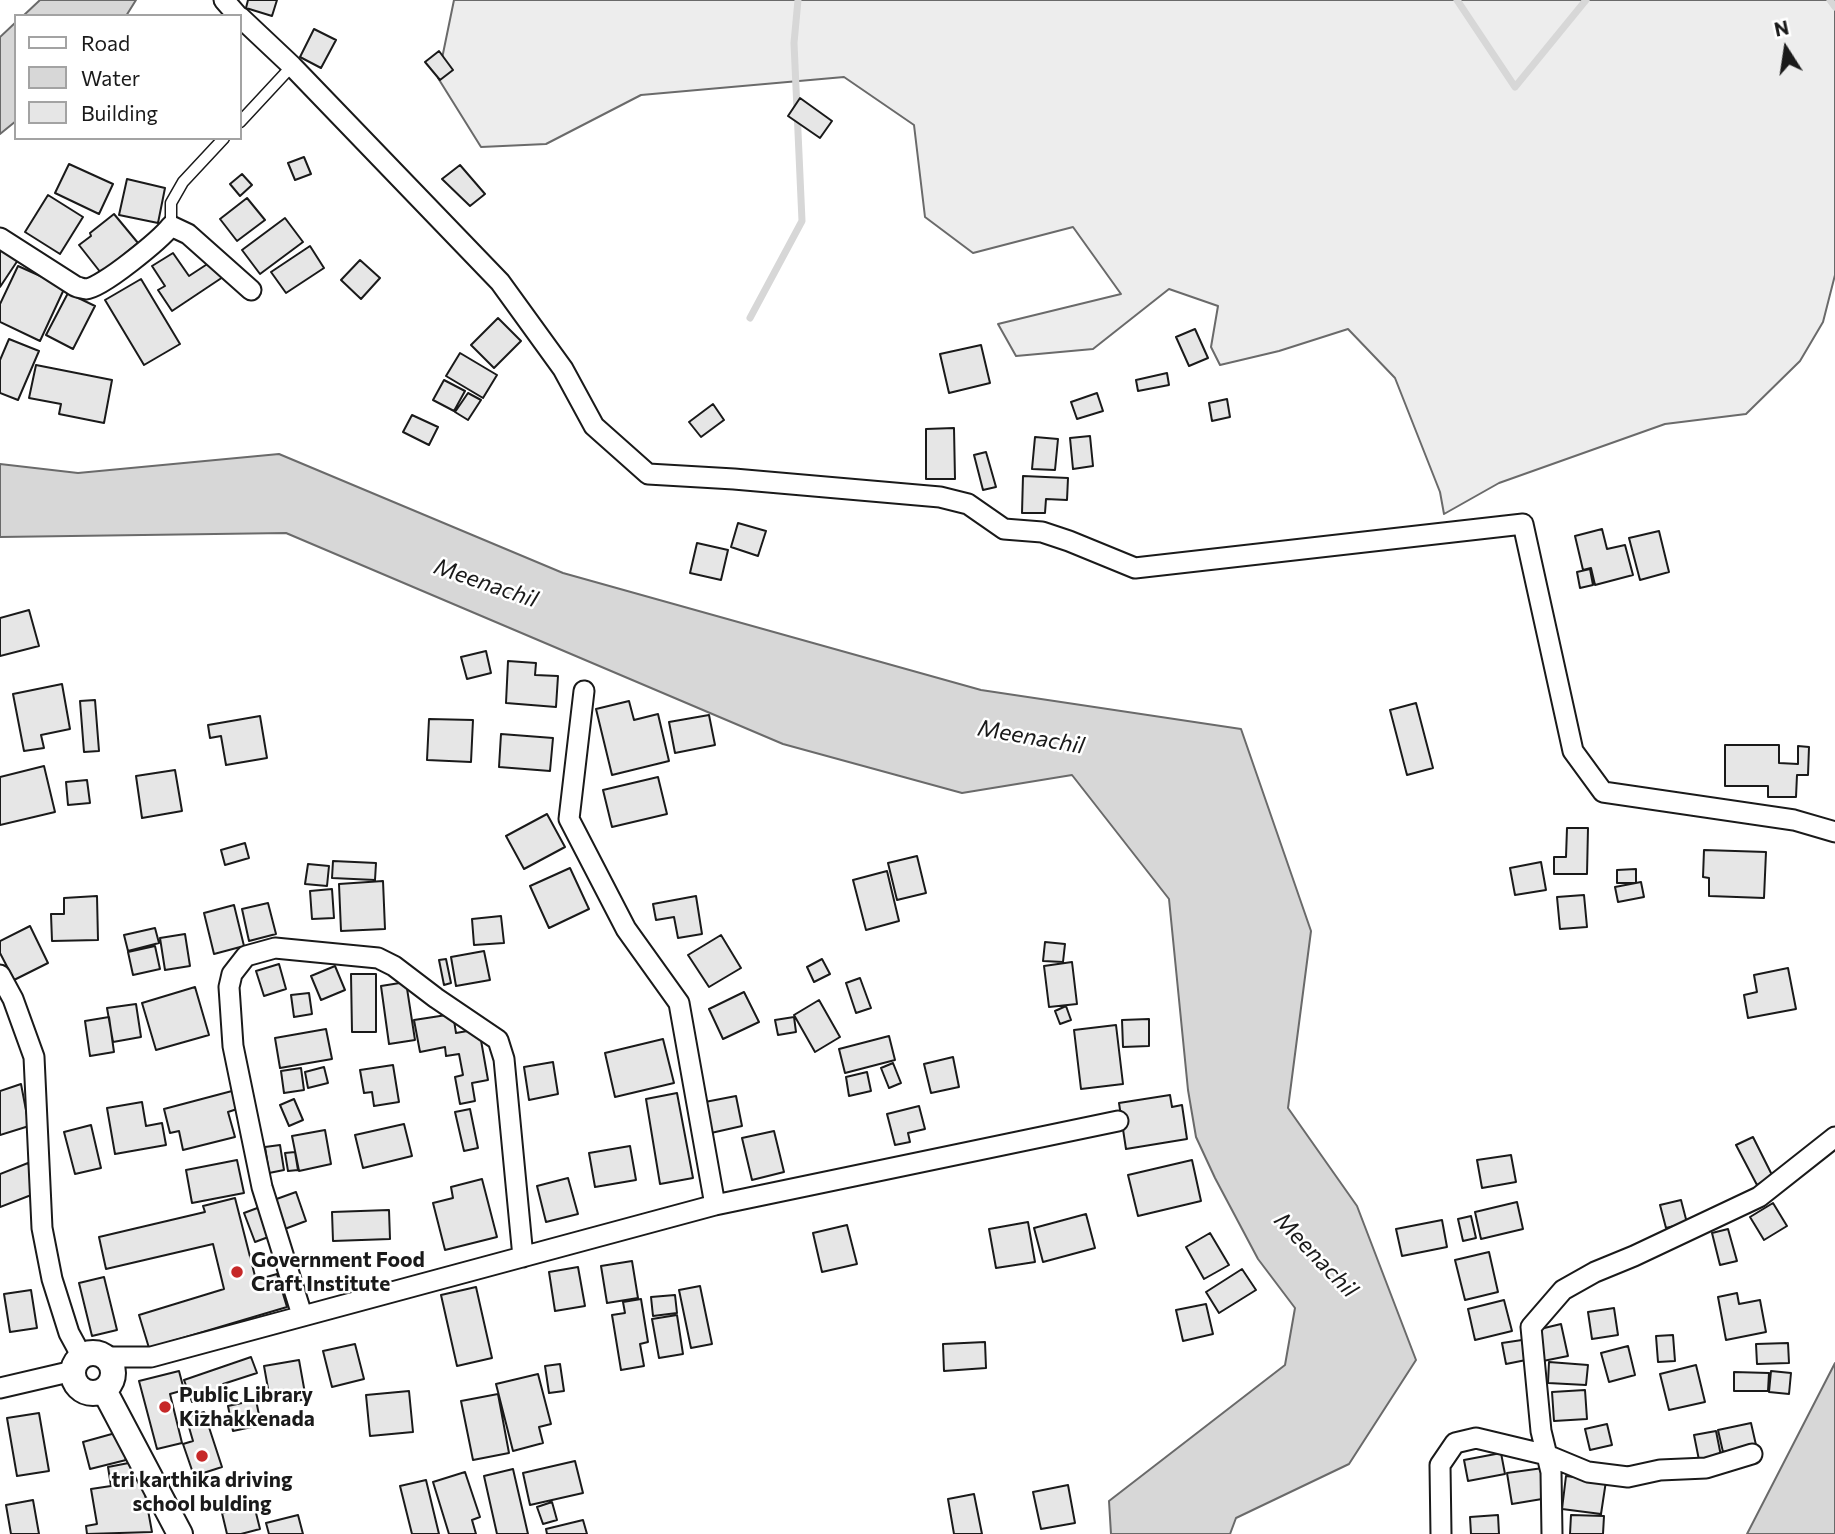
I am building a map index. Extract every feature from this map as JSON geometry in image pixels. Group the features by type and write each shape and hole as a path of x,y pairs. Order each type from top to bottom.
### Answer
{"street":[{"path":"224,0 236,14"},
{"path":"242,20 292,66 500,282 563,369 594,426 648,474 940,497 968,504 1004,529 1042,532 1135,568 1524,524 1573,751 1603,792 1794,820 1835,832"},
{"path":"0,238 75,286 86,289 96,286 127,264 171,226 188,234 251,290"},
{"path":"584,691 569,819 626,929 679,1003 715,1205"},
{"path":"302,1315 262,1187 233,1046 229,987 232,974 246,956 275,948 378,958 394,966 498,1040 504,1059 523,1257"},
{"path":"0,975 13,999 34,1057 41,1228 52,1279 69,1333 87,1362"},
{"path":"0,1388 87,1362 151,1357 715,1205 1118,1121"},
{"path":"1552,1534 1551,1472 1541,1431 1531,1327 1563,1290 1595,1272 1759,1197 1835,1137"},
{"path":"87,1362 109,1362 112,1380 104,1390 92,1394 80,1388 73,1377 87,1362"},
{"path":"104,1390 180,1534"},
{"path":"1441,1534 1440,1465 1455,1443 1476,1438 1547,1455 1588,1472 1628,1477 1660,1470 1706,1468 1752,1454"}],"lane":[{"path":"242,120 292,66"},
{"path":"171,226 171,203 183,182 222,140"}],"shaded area":[{"path":"454,0 1835,0 1835,275 1823,322 1800,361 1746,414 1665,424 1499,483 1444,514 1440,492 1395,378 1348,329 1279,351 1220,365 1211,347 1218,306 1169,289 1093,349 1016,356 998,324 1121,294 1073,227 973,253 925,217 914,125 844,77 641,95 546,144 481,147 438,78"}],"water":[{"path":"40,0 136,0 127,14 25,14"},
{"path":"14,24 14,123 0,134 0,37"},
{"name":"Meenachil","path":"279,454 563,573 981,690 1241,729 1311,931 1288,1108 1357,1206 1416,1360 1349,1464 1236,1518 1230,1534 1111,1534 1109,1501 1285,1365 1295,1308 1258,1259 1196,1137 1188,1090 1169,899 1072,775 962,793 783,744 286,533 0,537 0,464 78,473"},
{"path":"1835,1363 1835,1534 1747,1534"}],"building":[{"path":"248,0 277,0 272,16 246,8"},
{"path":"314,29 336,40 321,68 300,57"},
{"path":"439,51 453,70 440,80 425,62"},
{"path":"800,98 832,121 820,138 788,116"},
{"path":"304,157 311,174 295,180 288,163"},
{"path":"69,164 113,184 99,214 55,193"},
{"path":"460,165 485,194 470,206 442,179"},
{"path":"242,174 252,185 240,196 230,184"},
{"path":"127,179 165,188 158,223 119,215"},
{"path":"48,195 83,217 60,254 25,232"},
{"path":"247,198 265,220 237,241 220,219"},
{"path":"114,214 138,243 101,273 79,245"},
{"path":"285,218 303,242 260,274 242,250"},
{"path":"310,246 324,268 286,293 271,272"},
{"path":"0,248 18,260 0,287"},
{"path":"173,253 189,276 215,259 226,275 172,311 158,290 165,286 152,266"},
{"path":"360,260 380,278 361,299 341,280"},
{"path":"18,266 65,287 40,341 0,322 0,304"},
{"path":"141,279 180,344 144,365 105,300"},
{"path":"68,293 95,306 73,349 46,335"},
{"path":"498,318 521,341 494,368 471,345"},
{"path":"1195,329 1208,358 1189,366 1176,337"},
{"path":"9,339 39,351 18,400 0,393 0,360"},
{"path":"981,345 990,383 949,393 940,354"},
{"path":"460,353 497,375 483,398 446,376"},
{"path":"36,365 112,380 104,423 59,414 61,404 29,398"},
{"path":"1167,373 1169,385 1138,391 1136,380"},
{"path":"444,380 465,391 454,411 433,400"},
{"path":"468,393 481,400 468,420 455,412"},
{"path":"1097,393 1103,411 1077,419 1071,402"},
{"path":"1227,399 1230,417 1212,421 1209,403"},
{"path":"713,404 724,420 701,437 689,422"},
{"path":"412,415 438,427 429,445 403,432"},
{"path":"954,428 955,479 926,479 926,429"},
{"path":"1090,436 1093,466 1073,469 1070,438"},
{"path":"1035,437 1058,439 1055,470 1032,469"},
{"path":"986,452 996,487 983,490 974,455"},
{"path":"1023,476 1068,478 1067,500 1046,499 1045,513 1022,513"},
{"path":"738,523 766,531 758,556 731,547"},
{"path":"1602,529 1607,549 1625,545 1633,575 1595,585 1591,568 1583,570 1575,536"},
{"path":"1659,531 1669,572 1640,580 1629,538"},
{"path":"697,543 728,550 721,580 690,573"},
{"path":"1590,569 1593,585 1580,588 1577,572"},
{"path":"29,610 39,646 0,656 0,618"},
{"path":"486,651 491,673 467,679 461,657"},
{"path":"508,661 536,663 535,675 558,676 556,707 506,703"},
{"path":"62,684 70,729 41,735 44,748 24,751 13,694"},
{"path":"95,700 99,751 84,752 80,701"},
{"path":"629,701 634,720 658,714 669,761 612,775 596,709"},
{"path":"1416,703 1433,768 1407,775 1390,710"},
{"path":"709,715 715,745 675,753 669,722"},
{"path":"260,716 267,758 226,765 221,736 210,738 208,725"},
{"path":"429,719 473,720 471,762 427,760"},
{"path":"501,734 553,738 550,771 499,767"},
{"path":"1725,745 1779,745 1779,763 1798,764 1798,746 1809,747 1808,775 1797,775 1796,797 1768,797 1768,786 1725,786"},
{"path":"44,766 55,812 0,825 0,777"},
{"path":"175,770 182,811 142,818 136,776"},
{"path":"658,777 667,814 612,827 603,790"},
{"path":"87,780 90,803 68,805 66,782"},
{"path":"547,814 565,847 524,869 506,836"},
{"path":"1567,828 1588,828 1587,874 1554,874 1554,857 1566,857"},
{"path":"245,843 249,858 225,865 221,850"},
{"path":"1704,850 1766,852 1764,898 1709,896 1709,878 1703,877"},
{"path":"917,856 926,893 897,900 888,863"},
{"path":"333,861 376,863 375,880 332,878"},
{"path":"1541,862 1546,890 1515,895 1510,868"},
{"path":"308,864 329,866 327,886 305,884"},
{"path":"570,868 589,909 549,928 530,886"},
{"path":"1636,869 1636,883 1617,883 1617,870"},
{"path":"887,871 899,921 866,930 853,880"},
{"path":"383,881 385,929 341,931 339,884"},
{"path":"1641,882 1644,897 1618,902 1615,887"},
{"path":"332,889 334,918 312,919 310,891"},
{"path":"1584,895 1587,927 1560,929 1557,897"},
{"path":"97,896 98,940 52,941 51,914 64,914 64,898"},
{"path":"696,896 702,934 678,938 674,917 656,920 653,904"},
{"path":"268,903 276,934 249,941 242,909"},
{"path":"234,905 244,946 214,954 204,913"},
{"path":"501,916 504,943 474,945 472,919"},
{"path":"30,926 48,963 14,980 0,953 0,941"},
{"path":"155,928 159,943 128,951 124,935"},
{"path":"185,934 190,966 165,970 160,938"},
{"path":"721,935 741,968 709,987 688,955"},
{"path":"1045,942 1065,944 1063,962 1043,961"},
{"path":"155,946 160,969 133,975 128,952"},
{"path":"484,951 490,980 456,986 451,957"},
{"path":"446,959 451,983 444,985 439,960"},
{"path":"822,959 830,974 814,982 807,967"},
{"path":"1072,962 1077,1004 1049,1007 1044,966"},
{"path":"279,964 286,989 264,996 256,971"},
{"path":"335,966 345,990 321,1000 311,976"},
{"path":"1788,968 1796,1009 1748,1018 1744,995 1757,992 1754,975"},
{"path":"351,974 376,974 376,1032 352,1032"},
{"path":"860,978 871,1008 856,1013 846,983"},
{"path":"406,982 415,1040 389,1044 381,986"},
{"path":"195,987 209,1035 156,1050 142,1003"},
{"path":"744,992 759,1022 723,1039 709,1009"},
{"path":"309,993 312,1014 294,1017 291,995"},
{"path":"819,1000 840,1037 815,1052 794,1015"},
{"path":"136,1004 141,1037 113,1042 107,1008"},
{"path":"1066,1006 1071,1020 1060,1024 1055,1011"},
{"path":"453,1014 456,1033 479,1029 488,1080 472,1083 475,1101 460,1104 455,1077 463,1075 459,1054 446,1056 445,1047 420,1052 414,1020"},
{"path":"109,1017 114,1052 90,1056 85,1021"},
{"path":"794,1017 796,1032 778,1035 775,1020"},
{"path":"1149,1019 1149,1046 1123,1047 1122,1020"},
{"path":"1116,1025 1123,1084 1081,1089 1074,1030"},
{"path":"326,1029 332,1059 280,1068 275,1038"},
{"path":"889,1036 895,1060 845,1073 839,1049"},
{"path":"663,1039 674,1083 615,1097 605,1053"},
{"path":"953,1057 959,1087 931,1093 924,1064"},
{"path":"553,1062 558,1094 529,1100 524,1067"},
{"path":"893,1063 901,1083 889,1088 881,1068"},
{"path":"393,1065 399,1102 374,1106 372,1092 364,1093 360,1070"},
{"path":"324,1067 328,1083 308,1088 305,1072"},
{"path":"301,1068 304,1090 284,1093 281,1071"},
{"path":"867,1072 871,1091 849,1096 846,1077"},
{"path":"21,1084 29,1126 0,1135 0,1091"},
{"path":"232,1091 237,1109 228,1112 235,1137 183,1150 179,1131 170,1133 164,1109"},
{"path":"677,1093 693,1178 660,1184 646,1099"},
{"path":"1170,1095 1172,1107 1182,1105 1187,1139 1126,1149 1119,1103"},
{"path":"736,1096 742,1126 711,1133 705,1102"},
{"path":"294,1099 303,1120 289,1126 280,1105"},
{"path":"142,1102 146,1126 162,1123 166,1145 115,1154 107,1108"},
{"path":"919,1106 925,1129 908,1133 910,1142 895,1145 887,1114"},
{"path":"470,1109 478,1148 464,1151 455,1112"},
{"path":"404,1124 412,1156 363,1168 355,1135"},
{"path":"91,1125 101,1168 75,1174 64,1132"},
{"path":"325,1130 331,1164 299,1171 292,1136"},
{"path":"774,1131 784,1172 752,1180 742,1138"},
{"path":"1753,1137 1773,1177 1757,1185 1736,1145"},
{"path":"280,1145 284,1170 269,1173 265,1147"},
{"path":"630,1146 636,1180 595,1187 589,1153"},
{"path":"295,1152 298,1170 288,1171 285,1153"},
{"path":"1511,1155 1516,1182 1482,1188 1477,1160"},
{"path":"237,1160 244,1193 192,1203 186,1170"},
{"path":"1192,1160 1201,1201 1138,1216 1128,1175"},
{"path":"28,1163 39,1192 0,1207 0,1174"},
{"path":"568,1178 578,1214 546,1222 537,1186"},
{"path":"482,1179 497,1237 445,1250 433,1203 453,1198 451,1187"},
{"path":"296,1192 306,1221 282,1230 271,1201"},
{"name":"Government Food Craft Institute","path":"235,1198 256,1280 277,1274 287,1307 149,1348 139,1315 224,1289 213,1244 106,1269 99,1237 205,1212 203,1206"},
{"path":"1681,1200 1687,1223 1666,1228 1660,1205"},
{"path":"1517,1202 1523,1229 1481,1239 1475,1212"},
{"path":"1773,1203 1787,1226 1764,1240 1750,1217"},
{"path":"268,1204 279,1233 255,1242 244,1213"},
{"path":"389,1210 390,1239 333,1241 332,1212"},
{"path":"1086,1214 1095,1248 1043,1262 1034,1228"},
{"path":"1471,1216 1476,1238 1463,1241 1458,1219"},
{"path":"1442,1220 1447,1247 1402,1256 1396,1229"},
{"path":"1028,1222 1035,1262 996,1268 989,1229"},
{"path":"847,1225 857,1264 822,1272 813,1233"},
{"path":"1728,1229 1737,1261 1720,1265 1712,1233"},
{"path":"1210,1233 1229,1265 1204,1279 1186,1247"},
{"path":"1489,1252 1498,1292 1465,1300 1455,1260"},
{"path":"632,1261 638,1298 607,1303 601,1266"},
{"path":"578,1267 585,1306 555,1311 549,1272"},
{"path":"1242,1269 1256,1290 1219,1313 1206,1292"},
{"path":"104,1277 117,1330 92,1336 79,1283"},
{"path":"700,1286 712,1344 691,1348 679,1290"},
{"path":"476,1287 492,1358 457,1366 441,1295"},
{"path":"31,1290 37,1328 10,1332 4,1294"},
{"path":"1737,1293 1739,1304 1760,1300 1766,1332 1726,1340 1718,1297"},
{"path":"675,1295 677,1313 653,1316 651,1297"},
{"path":"641,1299 648,1342 640,1344 644,1366 621,1370 612,1315 625,1313 623,1302"},
{"path":"1504,1300 1512,1331 1475,1340 1468,1309"},
{"path":"1206,1304 1213,1334 1183,1341 1176,1310"},
{"path":"1614,1308 1618,1335 1592,1339 1588,1312"},
{"path":"677,1315 683,1354 659,1358 652,1319"},
{"path":"1561,1324 1568,1356 1543,1361 1536,1330"},
{"path":"1673,1335 1675,1361 1658,1362 1656,1336"},
{"path":"1522,1340 1526,1360 1506,1364 1502,1343"},
{"path":"985,1342 986,1368 944,1371 943,1344"},
{"path":"1788,1343 1789,1363 1757,1364 1756,1344"},
{"path":"355,1344 364,1379 332,1387 323,1351"},
{"path":"1628,1346 1635,1375 1609,1382 1601,1353"},
{"path":"251,1357 257,1373 223,1384 225,1391 192,1402 184,1380"},
{"path":"299,1360 306,1399 286,1403 284,1392 269,1394 264,1366"},
{"path":"1549,1362 1588,1365 1586,1385 1548,1383"},
{"path":"560,1364 564,1391 549,1393 545,1366"},
{"path":"1696,1365 1705,1402 1669,1410 1660,1374"},
{"path":"179,1371 184,1390 170,1394 182,1443 157,1449 139,1381"},
{"path":"1771,1371 1791,1373 1789,1394 1769,1392"},
{"path":"1734,1372 1769,1373 1768,1391 1734,1391"},
{"path":"538,1374 551,1424 539,1427 543,1443 513,1451 496,1384"},
{"path":"1585,1390 1587,1419 1554,1421 1552,1392"},
{"path":"409,1391 413,1432 370,1436 366,1395"},
{"path":"498,1394 509,1453 473,1460 461,1401"},
{"path":"256,1400 261,1425 233,1431 228,1406"},
{"name":"tri karthika driving school bulding","path":"204,1412 222,1467 194,1476 183,1444 193,1441 186,1417"},
{"path":"39,1413 49,1471 17,1476 7,1418"},
{"path":"1751,1423 1756,1445 1723,1452 1718,1430"},
{"path":"1607,1424 1612,1445 1590,1450 1585,1429"},
{"path":"1716,1431 1721,1456 1699,1460 1694,1435"},
{"path":"119,1432 126,1460 90,1469 83,1442"},
{"path":"1501,1453 1505,1474 1468,1481 1464,1460"},
{"path":"139,1461 152,1532 87,1534 86,1526 97,1524 91,1489 111,1486 108,1467"},
{"path":"575,1461 583,1493 530,1505 523,1473"},
{"path":"1543,1468 1548,1498 1512,1504 1507,1473"},
{"path":"513,1469 528,1534 497,1534 484,1476"},
{"path":"465,1472 480,1517 472,1520 476,1534 449,1534 433,1482"},
{"path":"1566,1476 1606,1481 1601,1514 1562,1509"},
{"path":"426,1480 439,1534 412,1534 400,1486"},
{"path":"1068,1485 1075,1523 1041,1529 1033,1492"},
{"path":"974,1494 982,1534 954,1534 948,1499"},
{"path":"33,1500 39,1534 11,1534 6,1505"},
{"path":"552,1502 557,1520 543,1524 537,1507"},
{"path":"254,1505 260,1529 227,1534 222,1513"},
{"path":"298,1515 303,1534 269,1534 266,1523"},
{"path":"1498,1515 1499,1534 1471,1534 1470,1517"},
{"path":"1571,1515 1604,1516 1603,1534 1570,1534"},
{"path":"583,1520 587,1534 547,1534 546,1529"}],"waterway":[{"path":"750,318 802,221 794,43 798,0"},
{"path":"1457,0 1515,87 1586,0"},
{"path":"1830,0 1835,7"}],"place":[{"name":"Government Food Craft Institute","path":"237,1272"},
{"name":"Public Library Kizhakkenada","path":"165,1407"},
{"name":"tri karthika driving school bulding","path":"202,1456"}]}
